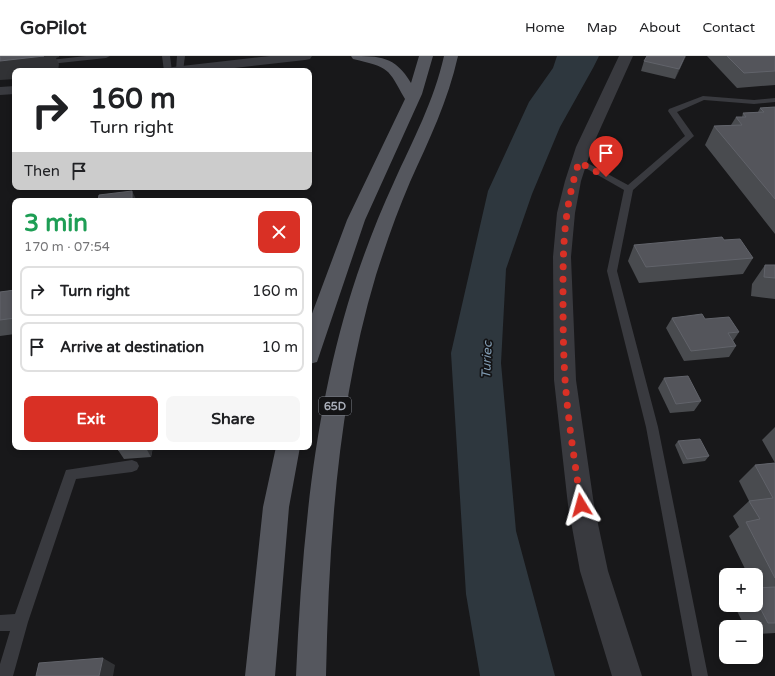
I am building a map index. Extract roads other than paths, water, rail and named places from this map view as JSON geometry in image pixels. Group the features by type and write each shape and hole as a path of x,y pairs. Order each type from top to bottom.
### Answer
{"main road":[{"path":"358,56 378,60 393,68 398,73 412,98"},
{"path":"312,346 320,319 356,220 412,98 422,74 426,56"},
{"name":"65D","path":"311,676 316,562 336,403 344,364 362,290 383,227 433,116 444,86 451,56"},
{"path":"260,676 275,515 287,450"}],"street":[{"path":"200,68 305,56"},
{"path":"626,56 602,107 579,162 573,181 566,213 564,236 563,308 565,380 581,505 594,571 627,676"},
{"path":"0,92 12,90"}],"lane":[{"path":"30,64 106,56"},
{"path":"166,56 172,68"},
{"path":"175,68 180,56"},
{"path":"700,676 652,427 612,271 629,189 690,136 672,111 703,98 754,102 775,100"},
{"path":"579,162 629,189"},
{"path":"5,676 20,622 71,474 132,466"},
{"path":"0,623 20,622"}],"water":[{"name":"Turiec","path":"557,56 599,56 560,127 532,194 506,269 501,363 516,531 555,676 480,676 466,594 451,353 488,191 529,102 553,68"}]}
